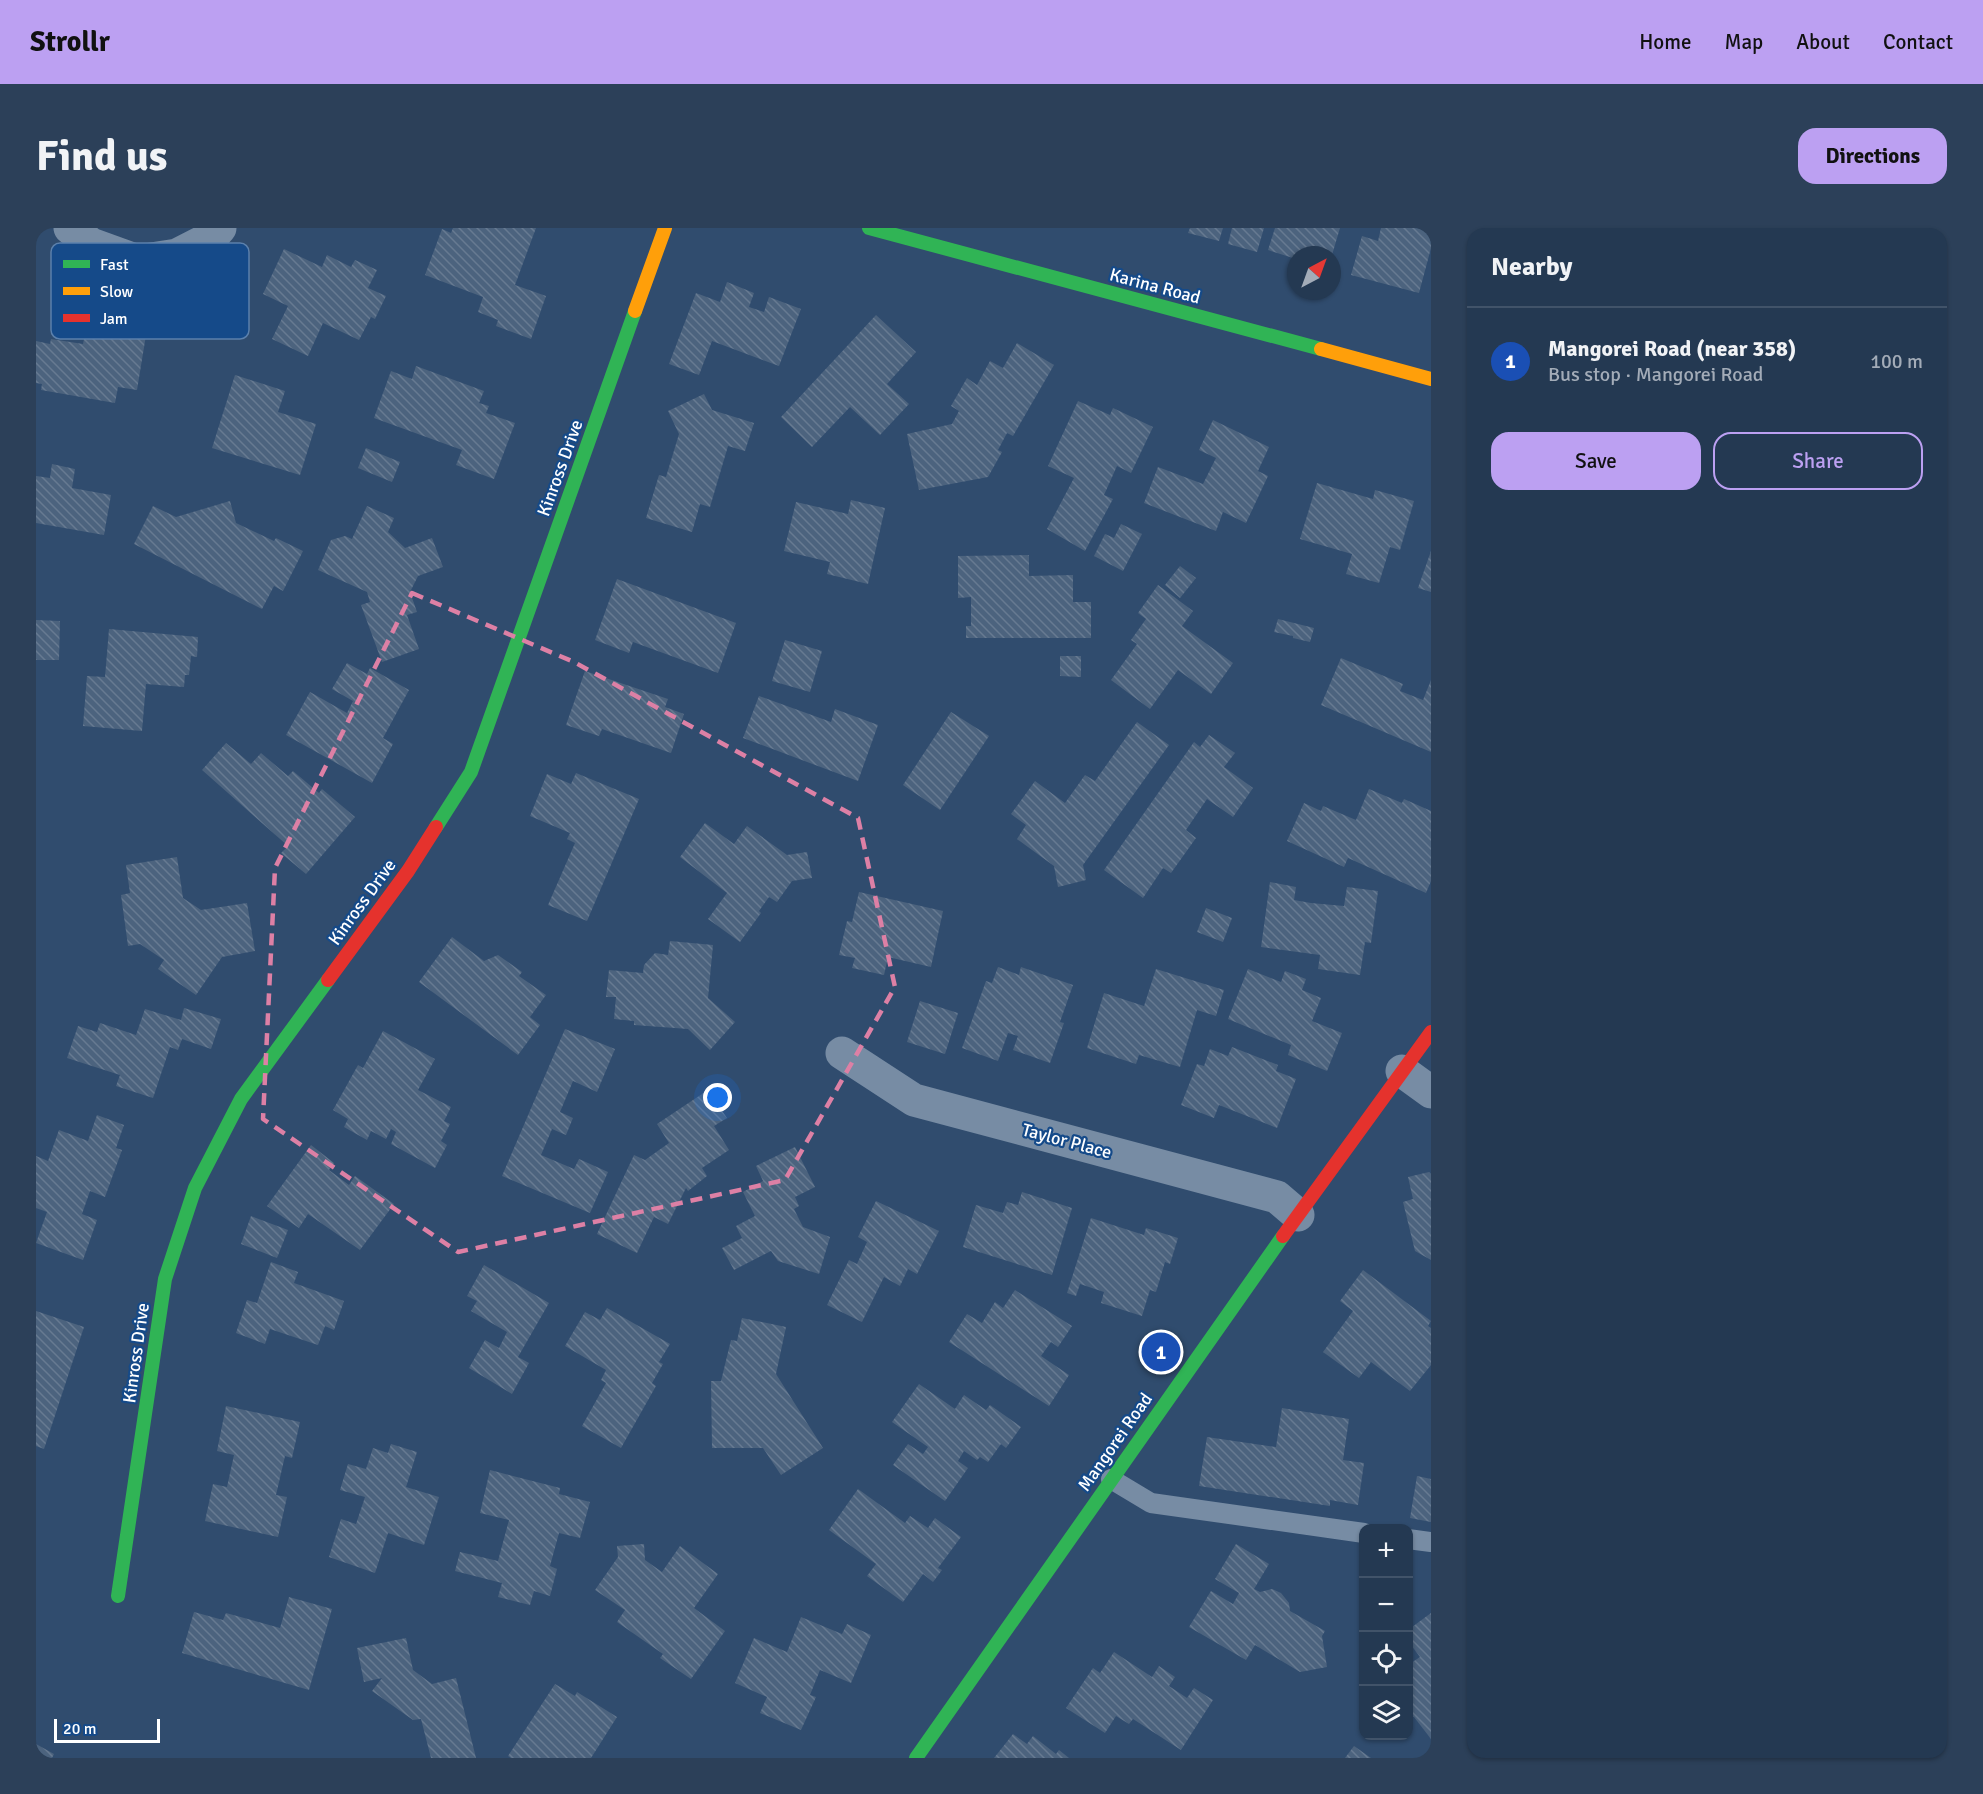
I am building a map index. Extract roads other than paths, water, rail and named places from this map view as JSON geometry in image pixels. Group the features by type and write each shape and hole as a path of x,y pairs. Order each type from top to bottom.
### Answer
{"street":[{"path":"70,228 90,243"},
{"path":"200,243 212,237 220,228"},
{"name":"Kinross Drive","path":"118,1596 165,1279 195,1188 241,1099 408,871 471,772 665,228"},
{"name":"Karina Road","path":"869,228 1431,379"},
{"name":"Mangorei Road","path":"916,1758 1298,1215 1431,1032"},
{"name":"Taylor Place","path":"842,1053 914,1100 1277,1197 1298,1215"},
{"path":"1402,1071 1431,1092"}],"lane":[{"path":"1111,1479 1151,1503 1359,1532"},
{"path":"1413,1540 1431,1542"}],"place":[{"name":"Mangorei Road (near 358)","path":"1161,1352"}]}
